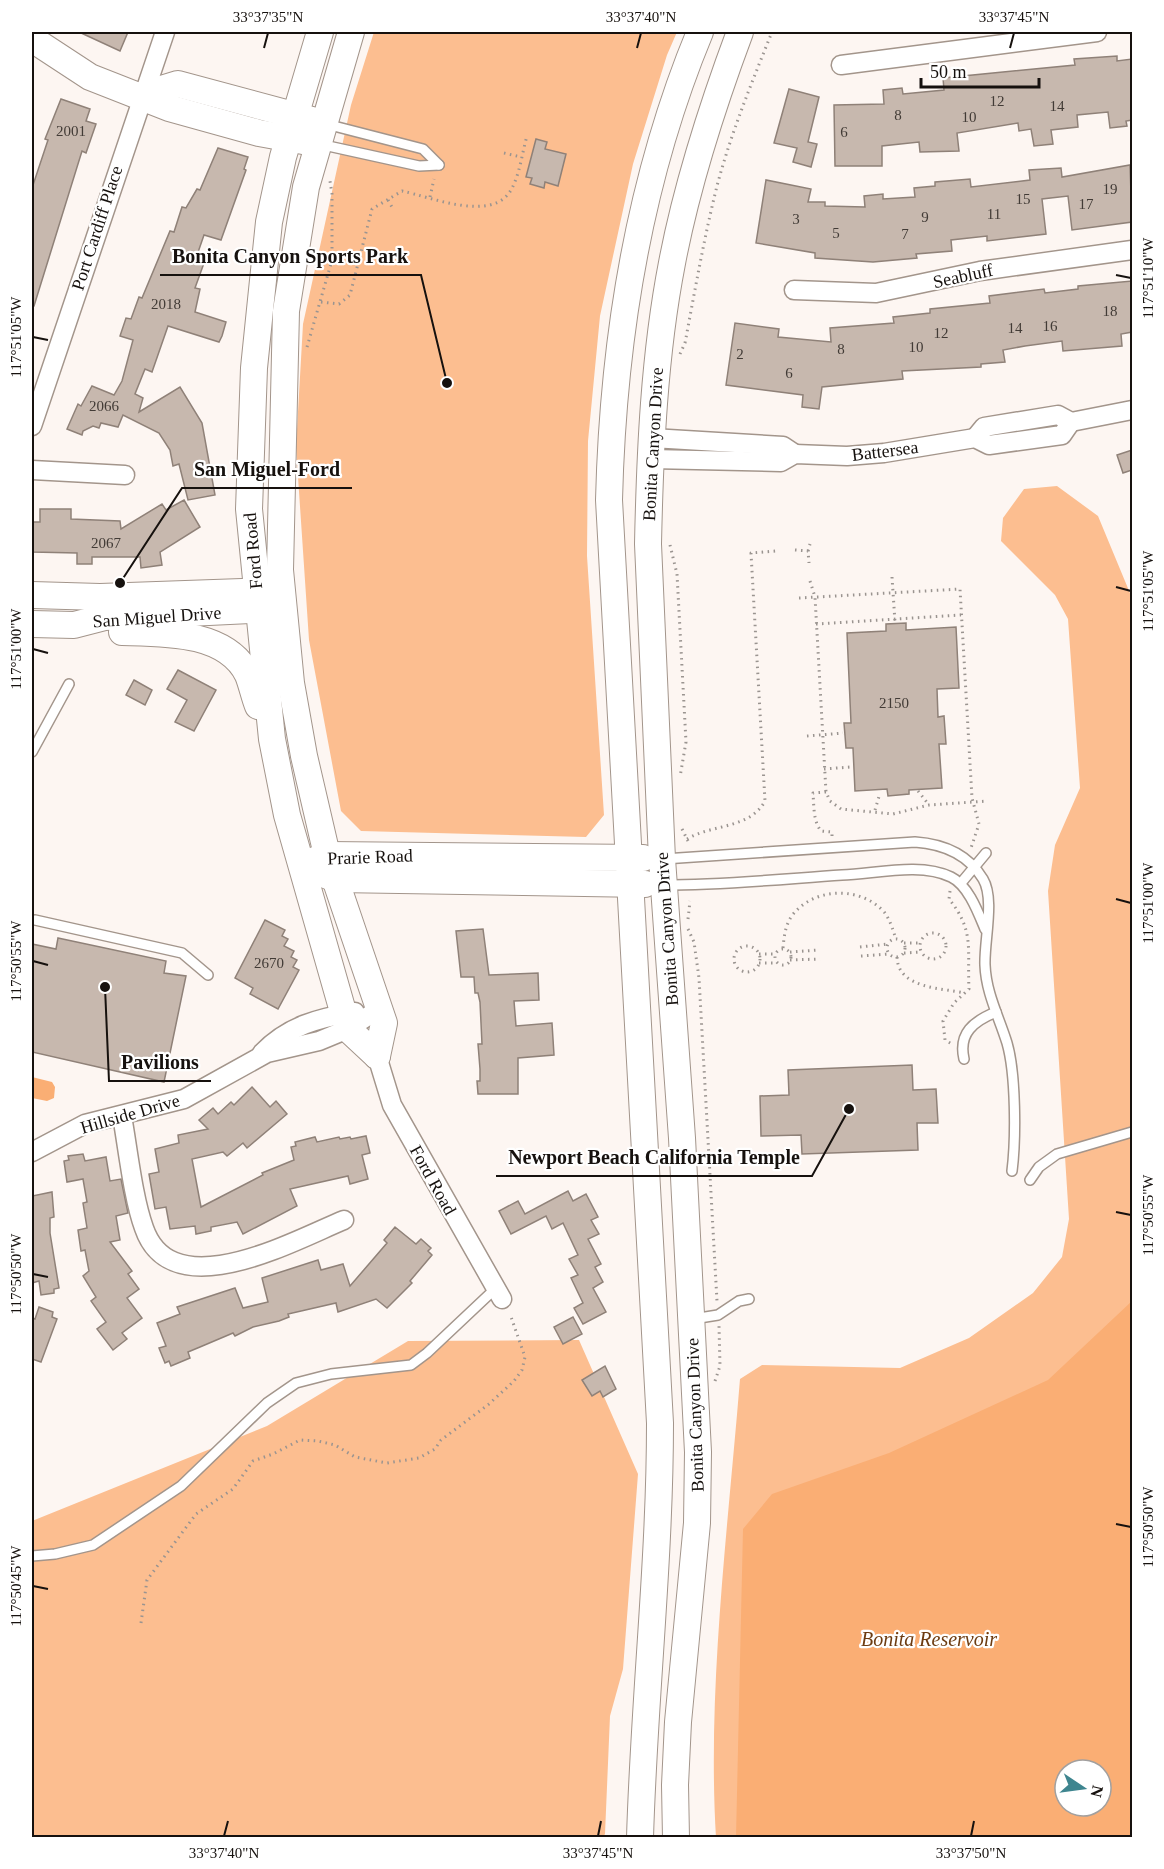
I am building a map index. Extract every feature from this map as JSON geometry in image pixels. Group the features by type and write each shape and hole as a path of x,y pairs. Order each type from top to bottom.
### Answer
{"main road":[{"name":"Ford Road","path":"320,32 292,127 269,222 254,368 249,509 327,855 384,1023 377,1056"},
{"name":"Ford Road","path":"346,1022 301,866 272,739 270,600 281,456 286,311 294,250 320,134 351,32"},
{"name":"Bonita Canyon Drive","path":"640,1838 644,1722 660,1507 660,1423 609,500 612,425 628,295 642,215 678,92 700,32"},
{"name":"Bonita Canyon Drive","path":"676,1838 678,1722 697,1523 698,1452 692,1319 662,859 648,544 655,386 672,263 702,139 740,32"},
{"path":"32,39 90,77 142,95 178,84 292,127 320,134"},
{"name":"San Miguel Drive","path":"32,595 270,600"},
{"name":"San Miguel Drive","path":"32,624 81,623 105,617 270,600"},
{"path":"81,623 103,632 170,633 213,644 230,652 247,674 272,739"},
{"name":"Prarie Road","path":"301,866 327,855 628,870 664,885"},
{"name":"Prarie Road","path":"301,866 336,879 628,870 662,859"},
{"path":"346,1022 377,1056"}],"street":[{"name":"Port Cardiff Place","path":"32,426 165,32"},
{"path":"841,65 1097,32"},
{"name":"Seabluff","path":"794,290 876,294 980,271 1132,250"},
{"name":"Battersea","path":"975,438 984,427 1058,415 1071,422 1132,410"},
{"path":"1027,420 1030,440"},
{"name":"Battersea","path":"652,448 781,462 795,454 856,455 975,438 989,445 1030,440 1062,435 1071,422"},
{"path":"32,470 125,475"},
{"name":"Hillside Drive","path":"32,1152 85,1124 184,1098 258,1057 277,1037 326,1017 346,1022 379,1009"},
{"name":"Ford Road","path":"377,1056 392,1105 499,1294"},
{"path":"122,1116 143,1227 155,1248 168,1258 202,1267 238,1263 344,1220"}],"lane":[{"path":"320,134 423,149 439,165 419,166 320,134"},
{"path":"32,752 69,684"},
{"path":"662,859 915,842 945,846 969,859 984,881 989,895 986,929 987,986 1008,1045 1011,1067 1012,1171"},
{"path":"961,883 986,853"},
{"path":"664,885 700,885 927,871 950,876 961,883 986,929"},
{"path":"35,920 182,953 208,975"},
{"path":"964,1059 962,1040 967,1030 996,1012"},
{"path":"1030,1180 1039,1167 1057,1154 1132,1132"},
{"path":"32,1556 55,1554 93,1545 181,1486 267,1403 296,1383 331,1374 411,1365 499,1294"},
{"path":"692,1319 718,1315 739,1301 748,1299"}],"path":[{"path":"676,360 685,343 700,259 718,185 741,111 772,32"},
{"path":"321,302 339,304 350,295 372,209 402,190 478,208 493,205 512,189 527,136"},
{"path":"504,153 521,157"},
{"path":"306,352 321,302 333,244 332,188 327,177"},
{"path":"430,197 434,180"},
{"path":"387,200 393,209"},
{"path":"668,535 676,574 686,742 680,778"},
{"path":"809,563 810,544"},
{"path":"795,550 808,551"},
{"path":"681,819 687,840 712,827 755,815 765,801 751,553 776,551"},
{"path":"892,577 895,621"},
{"path":"810,581 815,597 824,769 826,792 830,801 841,809 875,810 893,814 930,805 988,801"},
{"path":"799,598 960,589 972,798 975,802 979,825 978,835 970,849"},
{"path":"816,624 895,621 962,615"},
{"path":"807,736 843,733"},
{"path":"824,769 851,767"},
{"path":"918,791 930,805"},
{"path":"826,792 813,793 815,817 821,831 832,832 832,838"},
{"path":"875,810 880,793"},
{"path":"950,889 949,899 965,920 968,933 969,989 948,1011 943,1021 945,1040 954,1045"},
{"path":"759,954 775,954 783,948 785,930 799,908 814,898 836,893 856,896 884,912 896,939 904,943 920,943"},
{"path":"928,934 936,934 943,938 945,946 943,954 935,959 927,958 921,952 920,943 928,934"},
{"path":"860,947 888,944 896,939"},
{"path":"904,943 904,953"},
{"path":"888,944 889,954"},
{"path":"746,945 754,947 759,954 759,963 754,970 745,972 737,968 733,960 738,948 746,945"},
{"path":"783,948 790,952 819,950"},
{"path":"790,952 790,960"},
{"path":"897,957 904,953 921,952"},
{"path":"775,954 777,963"},
{"path":"861,956 889,954 897,957"},
{"path":"897,957 901,971 915,984 964,993"},
{"path":"759,963 785,965 790,960 820,959"},
{"path":"141,1623 147,1580 196,1514 233,1489 253,1461 273,1455 300,1440 335,1445 355,1457 387,1463 419,1458 435,1449 441,1440 514,1382 522,1370 525,1357 515,1325 499,1294"}],"shaded area":[{"path":"374,32 677,32 667,55 633,164 600,316 588,441 587,556 604,815 586,837 361,831 341,811 309,640 296,447 303,324 351,105"},
{"name":"Bonita Reservoir","path":"1057,486 1098,516 1132,598 1132,1837 716,1838 714,1724 716,1667 740,1379 762,1365 900,1368 969,1338 1033,1293 1062,1257 1069,1219 1048,891 1055,845 1080,788 1068,619 1055,595 1001,541 1003,518 1024,489"},
{"path":"579,1340 638,1474 623,1669 610,1716 605,1834 603,1837 32,1838 32,1521 267,1426 408,1341"}],"water":[{"path":"32,1077 52,1082 55,1087 54,1098 47,1101 32,1098"},
{"name":"Bonita Reservoir","path":"1132,1301 1132,1837 736,1837 743,1529 772,1494 889,1453 1048,1380"}],"building":[{"path":"79,32 128,32 120,51"},
{"path":"1117,56 1117,61 1132,59 1132,120 1126,121 1127,126 1110,128 1108,112 1077,115 1078,127 1051,130 1053,144 1034,146 1031,129 1019,131 1018,123 957,133 959,151 920,152 919,142 882,146 882,166 835,166 834,105 884,104 883,90 902,88 903,94 944,90 943,78 1075,65 1074,59"},
{"path":"789,89 819,97 808,142 817,144 811,167 793,162 797,148 774,143"},
{"path":"61,99 90,109 86,121 96,124 86,153 82,151 34,306 32,306 32,188 48,140 45,139"},
{"path":"536,139 547,142 545,149 566,154 558,186 545,182 544,188 530,184 532,178 526,177"},
{"path":"218,148 248,157 244,169 246,170 221,240 204,235 195,261 204,263 195,288 200,289 195,312 226,322 222,336 219,342 168,326 152,372 145,369 135,394 143,398 139,412 180,387 202,423 215,495 188,500 179,464 173,466 170,450 159,433 123,415 118,427 101,423 99,428 93,426 83,431 82,435 67,429 78,404 81,406 92,386 114,395 122,381 133,340 120,336 126,318 131,319 170,231 174,232 182,207 186,208 197,189 200,190"},
{"path":"1130,165 1132,222 1072,230 1068,196 1042,199 1046,234 987,241 987,236 951,240 952,251 916,254 917,258 873,262 815,258 815,253 756,243 766,180 811,189 808,202 825,202 825,206 865,207 864,196 883,194 883,199 915,197 914,188 935,186 935,182 970,179 971,187 1030,180 1029,170 1061,168 1062,177"},
{"path":"1132,281 1132,332 1121,334 1122,346 1063,351 1062,341 1025,346 1003,350 1005,362 981,364 981,367 902,371 903,379 822,387 819,409 802,407 803,395 726,385 735,323 779,329 778,337 831,342 830,328 894,323 893,317 930,313 930,309 990,303 989,296 1044,289 1045,293 1078,289 1078,286"},
{"path":"1132,450 1132,470 1123,473 1117,455"},
{"path":"184,500 200,527 160,552 162,565 141,568 140,557 92,557 92,564 77,564 77,553 32,552 32,522 40,522 40,509 71,509 71,519 120,521 121,529 162,504 166,510"},
{"path":"906,623 906,630 956,627 959,688 937,689 938,717 944,716 946,744 939,744 942,788 909,790 909,794 888,796 887,789 855,791 853,748 846,748 844,723 851,723 847,633 886,631 886,624"},
{"path":"178,670 216,690 194,731 175,722 187,700 167,689"},
{"path":"134,680 152,690 145,705 126,695"},
{"path":"265,920 285,930 282,936 288,939 284,946 294,951 291,957 297,960 293,967 299,970 278,1009 250,994 253,988 235,978"},
{"path":"483,929 489,975 538,973 539,1000 514,1001 516,1026 552,1023 554,1055 518,1058 518,1094 478,1094 477,1081 480,1081 480,1069 478,1044 482,1044 480,1002 478,993 475,993 474,977 461,977 456,931"},
{"path":"58,938 166,961 164,973 186,976 164,1082 32,1052 32,944 56,949"},
{"path":"912,1065 913,1090 936,1089 938,1123 917,1123 918,1150 802,1154 801,1135 761,1136 760,1096 789,1095 788,1070"},
{"path":"252,1087 270,1107 276,1101 287,1114 247,1148 243,1143 227,1156 223,1152 192,1159 201,1207 263,1175 262,1173 294,1160 291,1147 296,1146 295,1142 315,1137 317,1142 339,1137 340,1139 350,1137 351,1139 366,1136 370,1153 362,1155 368,1179 350,1184 348,1176 290,1189 297,1206 243,1234 237,1222 211,1227 211,1231 196,1234 195,1226 170,1229 166,1207 155,1209 149,1174 159,1172 155,1149 179,1143 178,1135 208,1129 199,1120 213,1108 218,1114 231,1102 234,1105"},
{"path":"83,1154 85,1161 106,1157 110,1181 121,1179 128,1213 116,1216 120,1240 110,1242 132,1271 128,1274 139,1289 127,1298 142,1318 122,1333 127,1339 113,1350 97,1329 106,1322 91,1301 96,1297 83,1276 89,1271 85,1250 81,1251 78,1230 87,1228 83,1203 87,1202 83,1179 67,1182 64,1161 69,1160 68,1156"},
{"path":"568,1191 573,1201 586,1194 598,1217 591,1220 599,1234 588,1239 601,1264 595,1267 603,1282 593,1288 606,1312 583,1324 574,1308 583,1303 571,1278 578,1275 569,1259 578,1255 563,1223 552,1229 546,1216 511,1234 499,1211 518,1201 525,1214"},
{"path":"52,1192 54,1217 50,1218 50,1233 59,1288 54,1289 54,1293 41,1295 39,1281 32,1283 32,1196"},
{"path":"395,1227 416,1244 421,1239 431,1248 428,1251 432,1255 410,1281 412,1283 387,1308 376,1299 338,1312 336,1303 288,1314 289,1317 279,1321 253,1327 235,1336 233,1333 188,1352 190,1358 171,1366 169,1361 165,1363 159,1348 166,1346 157,1323 180,1314 177,1307 235,1288 243,1308 268,1302 262,1278 318,1260 321,1270 343,1264 350,1286 387,1243 384,1240"},
{"path":"39,1307 53,1312 52,1317 57,1319 41,1362 32,1359 32,1318 35,1319"},
{"path":"573,1317 582,1334 563,1344 554,1327"},
{"path":"605,1366 616,1389 603,1397 600,1391 592,1396 582,1380"}],"place":[{"name":"Bonita Canyon Sports Park","path":"447,383"},
{"name":"San Miguel-Ford","path":"120,583"},
{"name":"Pavilions","path":"105,987"},
{"name":"Newport Beach California Temple","path":"849,1109"}]}
